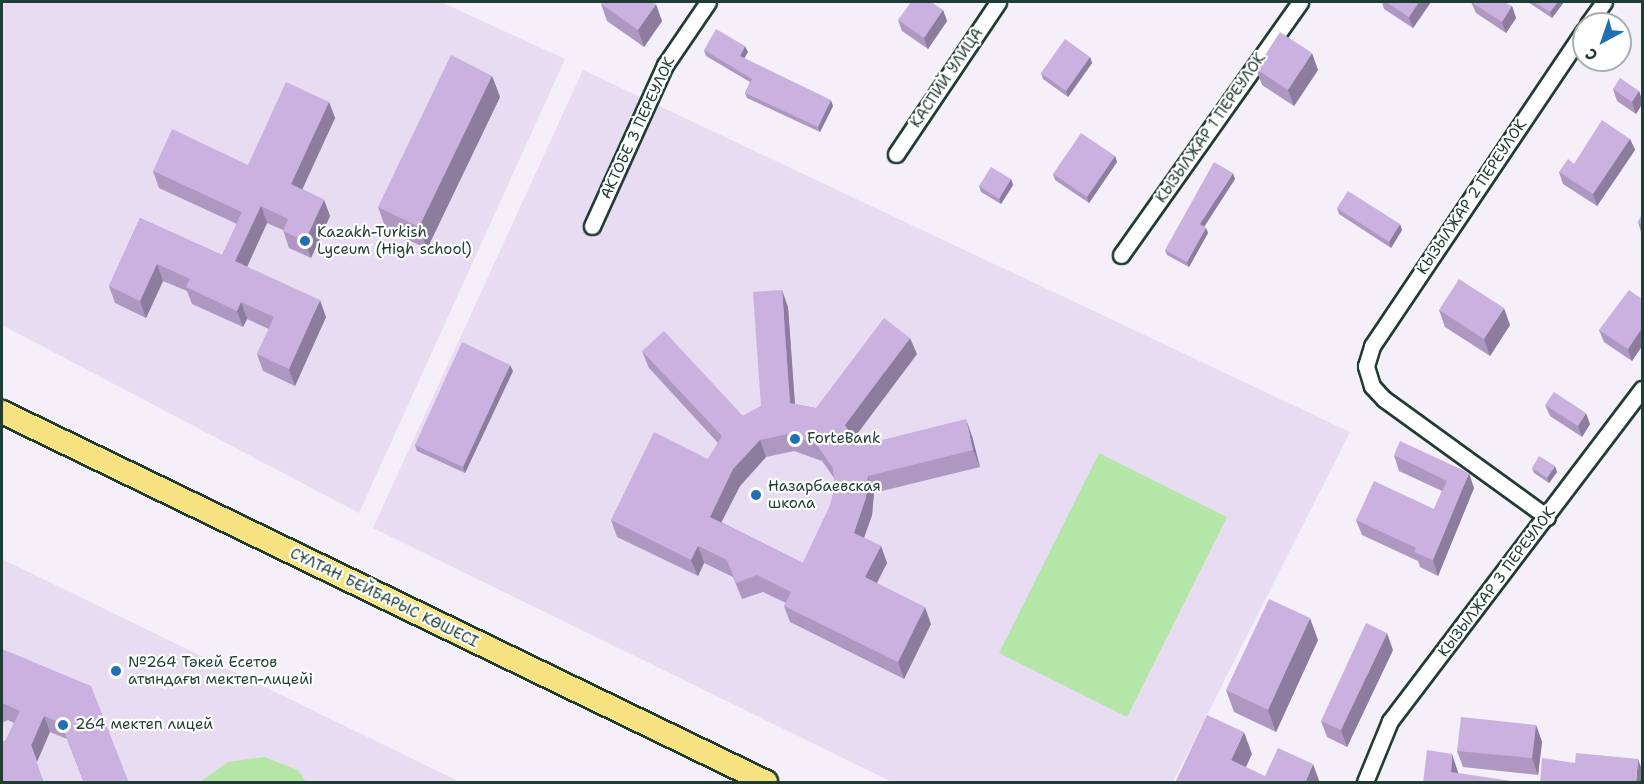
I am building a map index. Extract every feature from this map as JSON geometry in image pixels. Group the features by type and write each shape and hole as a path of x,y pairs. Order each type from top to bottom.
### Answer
{"main road":[{"name":"СҰЛТАН БЕЙБАРЫС КӨШЕСІ","path":"2,412 766,783"}],"street":[{"name":"АКТОБЕ 3 ПЕРЕУЛОК","path":"592,226 665,65 708,2"},
{"name":"КАСПИЙ УЛИЦА","path":"896,154 998,2"},
{"name":"КЫЗЫЛЖАР 1 ПЕРЕУЛОК","path":"1121,255 1300,2"},
{"name":"КЫЗЫЛЖАР 2 ПЕРЕУЛОК","path":"1547,517 1384,399 1372,386 1366,366 1372,346 1572,49"},
{"name":"КЫЗЫЛЖАР 3 ПЕРЕУЛОК","path":"1365,783 1390,721 1642,389"}],"shaded area":[{"path":"2,2 441,2 565,59 359,513 2,325"},
{"path":"583,70 1350,432 1173,782 892,782 373,528"},
{"name":"№264 Тәкей Есетов атындағы мектеп-лицейі","path":"2,559 460,782 2,782"}],"green space":[{"path":"1099,453 1227,517 1127,717 999,653"},
{"path":"264,757 298,770 306,782 200,782 228,762"}],"building":[{"path":"603,2 652,2 656,4 638,30 601,4"},
{"path":"911,2 931,2 943,10 924,38 898,20"},
{"path":"1386,2 1419,2 1409,17"},
{"path":"1471,2 1504,2 1512,6 1502,22"},
{"path":"1534,2 1558,2 1550,12"},
{"path":"716,29 745,46 740,56 831,100 818,127 745,93 752,79 704,50"},
{"path":"1280,32 1312,53 1288,90 1256,69"},
{"path":"1065,39 1090,57 1066,91 1041,73"},
{"path":"451,55 492,76 419,227 378,207"},
{"path":"1620,78 1639,91 1632,102 1613,89"},
{"name":"Kazakh-Turkish Lyceum (High school)","path":"286,82 329,102 291,184 324,200 305,241 283,231 288,219 261,206 235,261 320,300 289,369 257,354 274,317 241,302 237,311 186,287 190,279 157,264 140,301 109,286 140,218 222,255 242,212 153,171 172,129 248,165"},
{"path":"1602,120 1630,139 1593,194 1559,172 1568,159 1574,164"},
{"path":"1081,133 1115,156 1087,197 1053,174"},
{"path":"1214,162 1233,173 1200,224 1206,228 1187,262 1165,250"},
{"path":"991,167 1011,179 999,199 979,186"},
{"path":"1348,191 1400,224 1389,242 1337,208"},
{"path":"1459,279 1504,308 1484,339 1439,310"},
{"name":"Назарбаевская школа","path":"782,290 790,403 816,408 884,318 910,338 845,425 858,446 966,419 973,450 868,476 866,498 854,533 881,546 865,577 925,607 898,662 784,606 791,592 757,575 736,583 727,560 698,546 691,560 611,520 654,432 708,459 722,436 642,351 664,331 743,416 761,406 753,292","holes":["788,434 816,444 833,468 835,487 830,506 803,563 710,517 733,469 760,440"]},
{"path":"1629,290 1642,299 1642,328 1628,349 1599,330"},
{"path":"462,342 510,365 463,467 415,445"},
{"path":"1554,392 1586,413 1578,426 1545,405"},
{"path":"1400,441 1469,473 1433,560 1414,552 1416,548 1356,520 1374,481 1434,509 1447,481 1394,455"},
{"path":"1539,456 1555,466 1547,478 1532,468"},
{"path":"1269,599 1310,618 1268,710 1226,690"},
{"path":"1366,623 1387,633 1341,730 1321,721"},
{"name":"264 мектеп лицей","path":"2,649 91,686 129,783 84,783 61,723 44,716 31,745 44,783 2,783 2,742 6,740 20,711 2,703"},
{"path":"1207,715 1244,732 1231,760 1265,776 1278,748 1313,764 1305,783 1175,783"},
{"path":"1461,717 1536,725 1532,758 1457,751"},
{"path":"1427,750 1452,754 1451,772 1525,783 1423,783"},
{"path":"1576,753 1638,759 1636,783 1540,783 1542,758 1575,763"}],"place":[{"name":"Kazakh-Turkish Lyceum (High school)","path":"305,241"},
{"name":"ForteBank","path":"795,439"},
{"name":"Назарбаевская школа","path":"756,495"},
{"name":"№264 Тәкей Есетов атындағы мектеп-лицейі","path":"116,671"},
{"name":"264 мектеп лицей","path":"63,725"}]}
